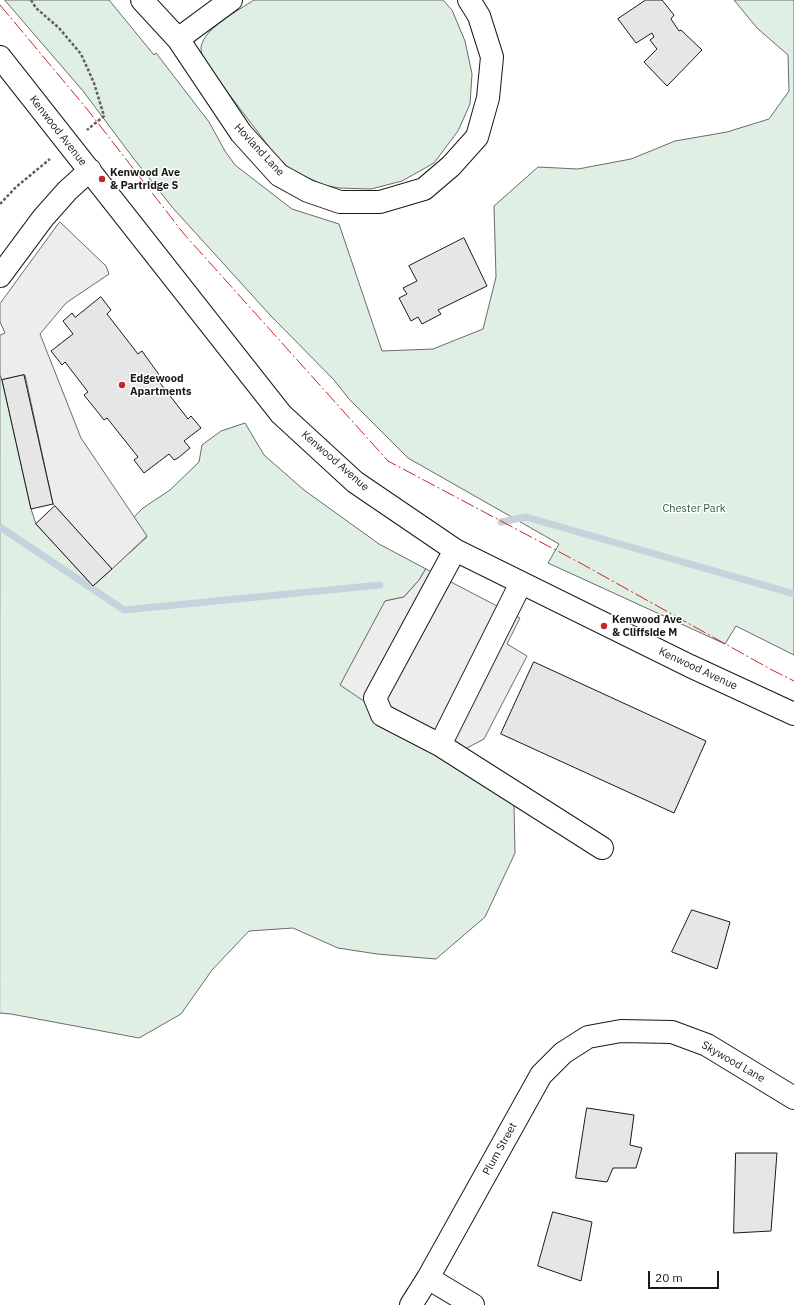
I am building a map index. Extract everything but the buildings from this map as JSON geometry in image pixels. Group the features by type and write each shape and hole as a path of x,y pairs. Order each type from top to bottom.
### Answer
{"street":[{"name":"Hovland Lane","path":"142,0 178,39 241,133 279,175 308,191 340,202 380,202 424,189 451,166 476,137 488,98 492,57 479,16 468,0"},
{"path":"178,39 231,0"},
{"name":"Kenwood Avenue","path":"0,57 281,414 354,482 455,550 690,666 794,714"},
{"path":"0,276 43,218 67,191 90,170"},
{"path":"455,550 374,698 382,714 440,745 602,848"},
{"path":"440,745 522,583"},
{"name":"Skywood Lane","path":"621,1031 672,1032 707,1045 794,1098"},
{"name":"Plum Street","path":"411,1305 428,1278 541,1075 562,1053 588,1037 621,1031"},
{"path":"428,1278 473,1305"}],"path":[{"path":"0,204 16,187 47,161 70,145 104,116 94,83 81,54 59,28 36,8 31,0"}],"green space":[{"name":"Chester Park","path":"5,0 109,0 154,55 156,53 209,122 225,151 235,165 292,209 339,224 382,351 433,349 483,329 496,277 494,206 538,167 578,169 631,159 675,141 727,132 769,119 789,91 788,55 757,28 734,0 794,0 794,655 736,626 725,644 548,563 559,544 408,458 349,399 334,380 271,316 172,207 83,91"},
{"path":"254,0 443,0 452,10 465,41 472,74 470,104 458,131 434,163 402,181 371,189 339,188 324,185 291,170 276,156 202,57 201,47 208,33 231,14"},
{"path":"0,375 31,509 36,524 93,586 147,537 134,517 143,508 170,490 199,462 202,445 221,431 245,423 264,455 304,490 379,544 426,569 419,580 404,597 385,601 448,758 514,805 515,853 485,917 436,959 377,954 338,948 293,928 249,931 212,970 181,1014 139,1038 0,1013"}],"shaded area":[{"path":"60,222 106,266 109,274 66,303 40,334 81,438 147,536 112,569 53,504 25,375 2,380 0,375 0,335 5,333 0,322 0,304"},
{"path":"426,569 520,618 507,644 527,656 484,739 448,758 340,685 385,601 404,597 419,580"}],"waterway":[{"path":"501,522 526,517 794,594"},
{"path":"0,527 124,610 380,585"}],"power":[{"path":"0,5 87,109 184,234 388,461 582,564 794,681"}],"place":[{"name":"Kenwood Ave & Partridge S","path":"102,179"},
{"name":"Edgewood Apartments","path":"122,385"},
{"name":"Kenwood Ave & Cliffside M","path":"604,626"}]}
